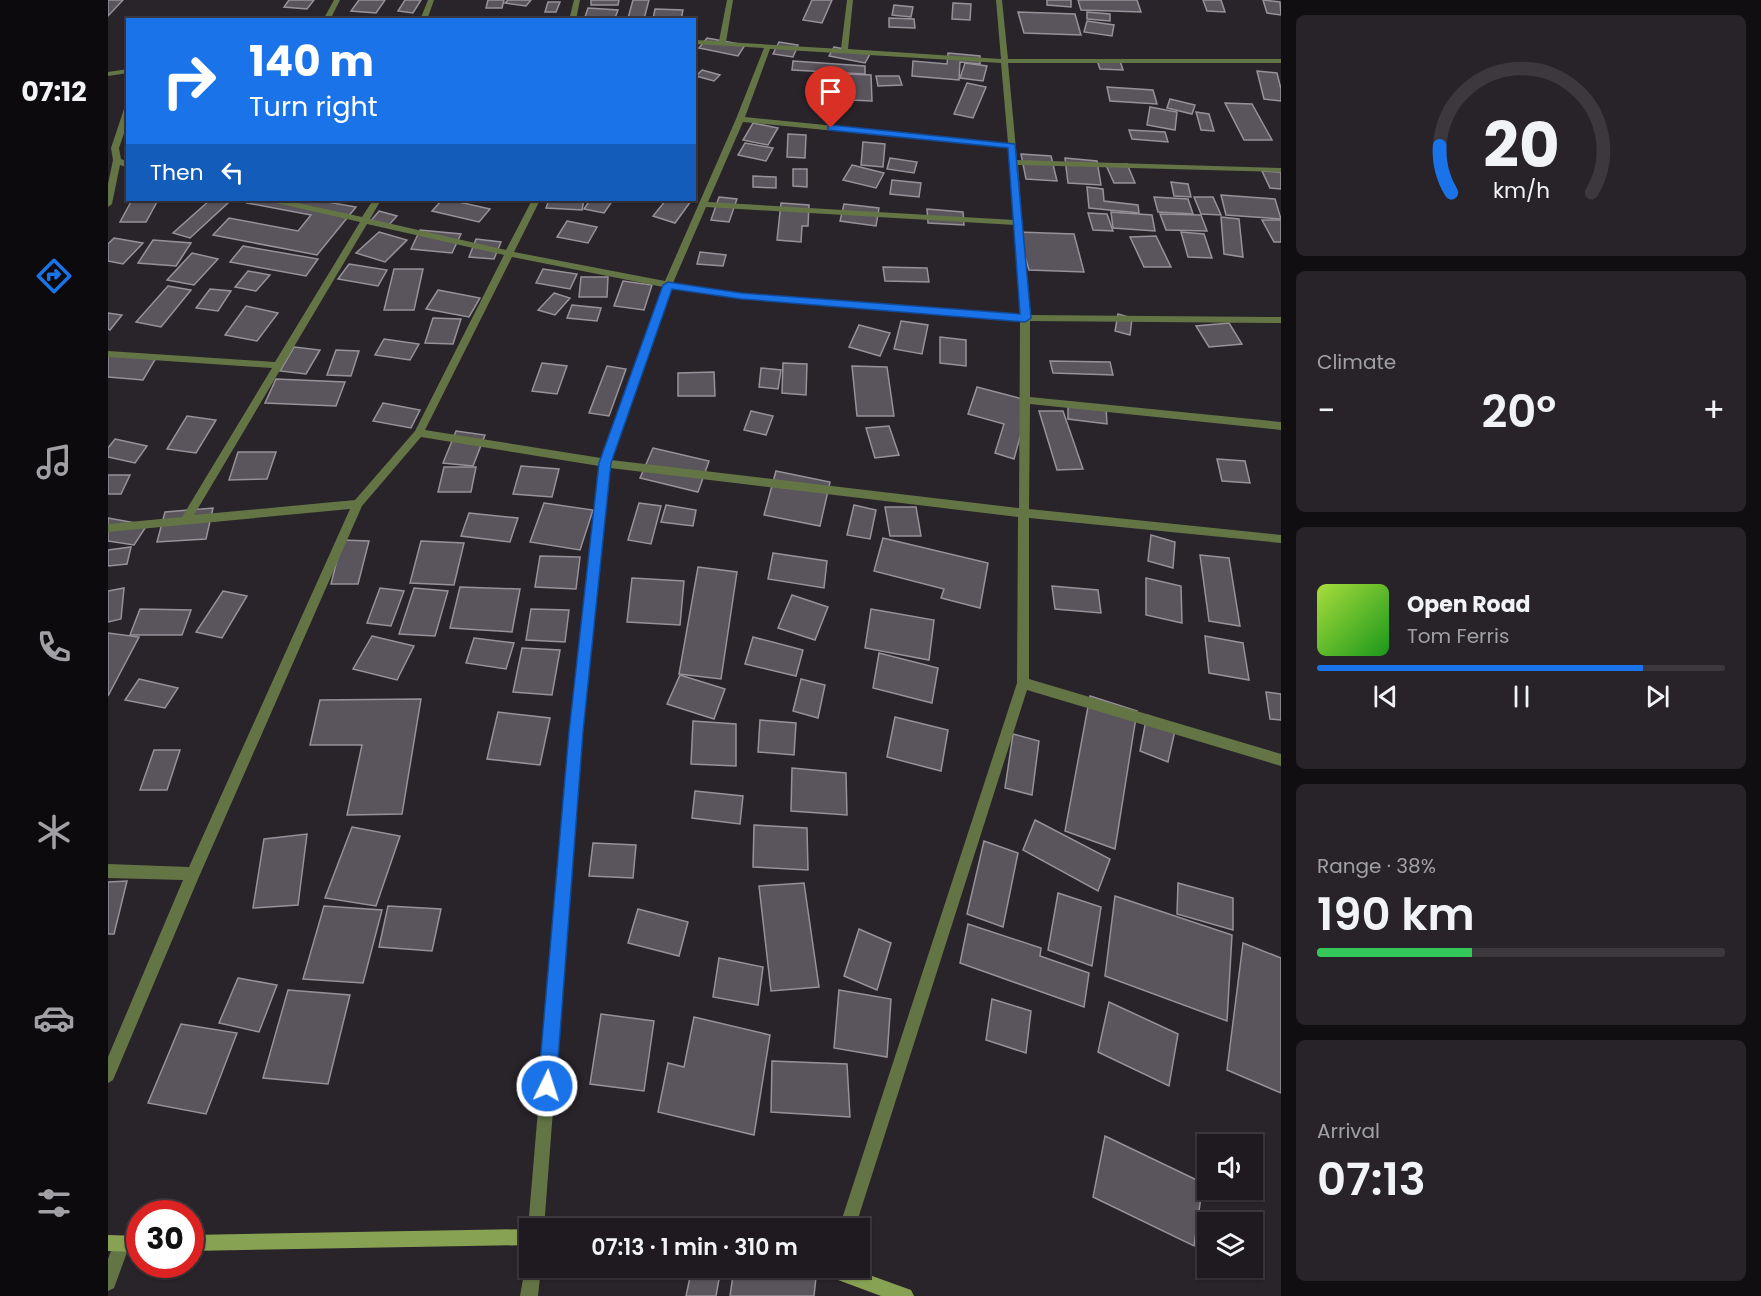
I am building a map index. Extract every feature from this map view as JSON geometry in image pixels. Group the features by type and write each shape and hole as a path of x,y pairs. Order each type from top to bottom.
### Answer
{"street":[{"path":"327,18 337,0"},
{"path":"424,18 430,0"},
{"path":"572,18 577,0"},
{"path":"722,44 730,0"},
{"path":"844,51 850,0"},
{"path":"850,1218 1023,683 1025,318 999,0"},
{"path":"696,42 1005,61 1281,61"},
{"path":"537,1218 576,732 605,463 668,285 740,119 768,46"},
{"path":"108,74 126,71"},
{"path":"108,204 117,160 115,148 126,115"},
{"path":"740,119 1012,146"},
{"path":"117,160 126,165"},
{"path":"1014,162 1281,170"},
{"path":"279,201 510,254 668,285 741,296 1025,318 1281,320"},
{"path":"185,521 377,201"},
{"path":"108,1075 193,874 358,504 419,433 536,201"},
{"path":"702,204 1019,223"},
{"path":"108,354 277,365"},
{"path":"1025,400 1281,426"},
{"path":"419,433 605,463 1023,513 1281,539"},
{"path":"108,528 358,504"},
{"path":"1023,683 1281,760"},
{"path":"108,871 193,874"},
{"path":"204,1243 519,1237"},
{"path":"108,1282 123,1244"},
{"path":"529,1296 531,1278"},
{"path":"859,1278 905,1296"}],"building":[{"path":"123,0 108,16 108,1"},
{"path":"289,0 314,0 307,9 284,7"},
{"path":"359,0 385,0 376,13 351,11"},
{"path":"405,0 421,0 413,13 398,11"},
{"path":"488,0 504,0 502,8 486,8"},
{"path":"508,0 531,0 526,6 505,3"},
{"path":"591,0 619,0 618,5 591,5"},
{"path":"633,0 649,0 644,18 628,18"},
{"path":"812,0 832,0 822,23 803,20"},
{"path":"1047,0 1071,0 1071,7 1047,5"},
{"path":"1078,0 1137,0 1141,12 1081,10"},
{"path":"1203,0 1221,0 1225,12 1207,11"},
{"path":"1263,0 1280,2 1281,15 1267,13"},
{"path":"548,2 560,2 556,12 545,12"},
{"path":"953,3 971,4 970,20 952,19"},
{"path":"894,5 913,7 911,17 892,15"},
{"path":"588,8 618,10 615,18 585,17"},
{"path":"655,9 683,10 681,18 653,18"},
{"path":"1018,12 1075,14 1081,35 1024,33"},
{"path":"1087,12 1110,14 1110,21 1087,19"},
{"path":"889,18 914,19 915,28 889,27"},
{"path":"1087,21 1114,25 1112,36 1084,32"},
{"path":"707,38 745,45 738,56 699,48"},
{"path":"779,42 798,45 793,57 773,54"},
{"path":"834,47 870,54 865,63 829,56"},
{"path":"948,53 980,56 980,64 960,62 959,80 912,76 913,61 947,64"},
{"path":"1097,60 1120,61 1123,70 1100,69"},
{"path":"793,61 865,66 865,74 792,70"},
{"path":"965,63 987,66 983,81 960,78"},
{"path":"702,70 720,75 714,81 696,76"},
{"path":"1257,71 1277,73 1281,101 1264,99"},
{"path":"848,74 871,75 872,101 849,100"},
{"path":"876,76 899,76 902,85 878,86"},
{"path":"967,83 986,87 973,118 954,114"},
{"path":"1107,87 1153,90 1157,104 1110,101"},
{"path":"1170,99 1195,105 1192,114 1167,108"},
{"path":"1225,103 1252,104 1272,140 1244,140"},
{"path":"1150,107 1177,112 1175,130 1147,125"},
{"path":"1196,112 1209,114 1214,131 1201,130"},
{"path":"753,123 778,128 768,145 743,140"},
{"path":"1129,130 1165,132 1168,142 1132,139"},
{"path":"788,134 806,135 805,158 787,157"},
{"path":"863,142 885,144 883,167 861,165"},
{"path":"745,143 773,148 766,161 738,155"},
{"path":"1021,154 1051,156 1057,181 1026,179"},
{"path":"890,158 917,162 914,173 887,169"},
{"path":"1065,158 1097,161 1101,185 1068,183"},
{"path":"1127,164 1135,183 1114,183 1106,165"},
{"path":"852,165 884,173 876,188 843,180"},
{"path":"793,169 807,169 807,187 793,186"},
{"path":"1262,171 1281,172 1281,189 1270,188"},
{"path":"753,176 776,177 776,188 753,187"},
{"path":"892,180 921,183 919,197 890,194"},
{"path":"1171,182 1188,184 1191,197 1174,196"},
{"path":"1087,187 1103,189 1104,201 1138,205 1139,213 1089,208"},
{"path":"1221,195 1275,199 1281,219 1226,215"},
{"path":"719,197 737,199 729,222 711,220"},
{"path":"1154,197 1188,199 1193,214 1158,212"},
{"path":"1194,197 1213,197 1221,215 1201,214"},
{"path":"131,201 157,201 146,222 120,222"},
{"path":"209,201 229,202 190,238 173,233"},
{"path":"249,201 322,201 356,207 317,255 213,235 229,218 298,231 311,215 247,203"},
{"path":"441,201 454,201 490,209 479,222 432,211"},
{"path":"549,201 584,201 582,210 546,208"},
{"path":"589,201 612,201 604,213 584,209"},
{"path":"665,201 691,201 675,223 653,216"},
{"path":"781,203 809,205 808,226 802,226 801,242 777,240"},
{"path":"844,204 879,208 876,226 840,221"},
{"path":"927,209 963,212 964,225 928,223"},
{"path":"379,211 397,216 387,227 369,223"},
{"path":"1111,212 1152,215 1155,231 1113,228"},
{"path":"1088,213 1107,214 1113,231 1093,230"},
{"path":"1160,214 1201,215 1207,231 1166,230"},
{"path":"1221,217 1239,219 1243,257 1224,254"},
{"path":"1262,220 1281,220 1281,242 1274,242"},
{"path":"567,221 597,227 588,243 557,237"},
{"path":"420,230 461,234 452,253 411,249"},
{"path":"379,232 407,240 385,262 356,253"},
{"path":"1018,232 1074,234 1084,272 1029,270"},
{"path":"1181,232 1204,234 1212,258 1188,257"},
{"path":"1156,236 1171,267 1144,267 1130,237"},
{"path":"114,238 143,243 123,264 108,261 108,244"},
{"path":"476,239 501,242 494,259 469,257"},
{"path":"153,240 191,243 176,266 138,263"},
{"path":"243,246 318,259 306,276 230,262"},
{"path":"700,252 726,255 723,266 697,264"},
{"path":"192,253 218,259 194,285 167,280"},
{"path":"349,264 387,270 378,286 338,279"},
{"path":"883,267 927,268 929,282 885,281"},
{"path":"394,269 423,269 414,310 384,310"},
{"path":"543,269 577,274 570,289 536,283"},
{"path":"248,271 270,275 256,291 235,287"},
{"path":"581,277 608,277 607,297 579,297"},
{"path":"623,281 652,285 644,310 614,306"},
{"path":"168,286 191,290 161,327 136,322"},
{"path":"210,289 231,291 218,311 196,308"},
{"path":"438,290 480,298 469,317 426,309"},
{"path":"554,293 570,298 555,315 538,310"},
{"path":"572,305 601,308 597,321 567,318"},
{"path":"246,306 278,313 257,341 225,335"},
{"path":"108,313 122,315 110,330 108,329"},
{"path":"1118,314 1132,318 1130,335 1115,331"},
{"path":"433,318 461,319 453,344 425,343"},
{"path":"901,321 928,325 922,354 894,349"},
{"path":"1229,323 1242,344 1209,347 1196,326"},
{"path":"859,325 890,333 880,356 849,347"},
{"path":"940,337 966,340 966,366 940,363"},
{"path":"384,339 419,344 410,360 375,355"},
{"path":"294,347 320,350 306,374 280,371"},
{"path":"336,350 359,351 351,376 327,375"},
{"path":"108,355 156,358 143,380 108,377"},
{"path":"1050,361 1110,362 1113,375 1053,373"},
{"path":"542,363 567,366 557,394 532,391"},
{"path":"783,363 807,364 806,395 782,393"},
{"path":"607,366 626,369 609,416 589,413"},
{"path":"852,366 887,367 894,416 857,416"},
{"path":"761,368 781,370 778,389 759,387"},
{"path":"714,372 715,396 678,396 678,373"},
{"path":"276,379 345,382 336,406 265,403"},
{"path":"977,387 1030,401 1014,459 995,453 1004,424 968,414"},
{"path":"1068,402 1106,407 1107,424 1068,419"},
{"path":"383,403 420,410 411,428 373,421"},
{"path":"751,411 773,416 766,435 744,430"},
{"path":"1039,411 1063,411 1083,469 1057,470"},
{"path":"187,416 216,420 196,453 167,449"},
{"path":"889,426 899,455 875,458 866,428"},
{"path":"456,431 485,435 473,466 443,463"},
{"path":"115,439 147,446 135,463 108,457 108,448"},
{"path":"653,448 709,461 698,492 640,478"},
{"path":"238,452 276,452 267,479 229,480"},
{"path":"1217,459 1245,461 1250,483 1222,481"},
{"path":"521,466 559,469 552,497 513,494"},
{"path":"444,467 476,467 471,492 438,492"},
{"path":"776,471 830,482 820,526 764,515"},
{"path":"108,475 130,475 121,494 108,494"},
{"path":"544,503 593,510 580,550 530,542"},
{"path":"639,503 661,506 651,544 628,540"},
{"path":"666,505 696,510 693,526 661,522"},
{"path":"854,505 876,510 870,539 847,535"},
{"path":"885,507 916,507 921,536 890,536"},
{"path":"213,508 206,539 157,542 165,512"},
{"path":"469,513 518,518 510,542 461,536"},
{"path":"108,518 147,525 134,545 108,541"},
{"path":"1151,535 1175,542 1173,568 1148,561"},
{"path":"883,538 988,563 980,608 941,598 944,589 874,571"},
{"path":"342,540 369,541 358,584 331,584"},
{"path":"421,541 464,543 454,585 410,583"},
{"path":"131,547 127,564 108,566 108,550"},
{"path":"773,553 827,561 824,588 768,579"},
{"path":"1200,555 1229,558 1240,626 1209,621"},
{"path":"540,556 580,557 576,589 535,587"},
{"path":"698,567 737,572 721,679 679,674"},
{"path":"632,578 684,581 680,625 627,622"},
{"path":"1146,578 1181,586 1182,623 1146,615"},
{"path":"1052,586 1098,590 1101,613 1055,609"},
{"path":"460,587 520,589 512,632 450,628"},
{"path":"124,588 121,619 108,622 108,591"},
{"path":"380,588 404,591 391,626 367,623"},
{"path":"414,588 448,591 435,636 399,634"},
{"path":"223,591 247,596 222,638 196,632"},
{"path":"792,595 828,607 815,640 778,628"},
{"path":"140,609 191,610 182,635 130,635"},
{"path":"531,609 569,610 565,642 526,640"},
{"path":"871,609 934,620 929,660 865,648"},
{"path":"108,633 139,637 108,696"},
{"path":"372,636 414,646 397,680 353,669"},
{"path":"1205,636 1243,643 1249,680 1209,673"},
{"path":"753,637 803,650 796,676 745,664"},
{"path":"474,638 514,643 506,669 466,663"},
{"path":"522,648 560,650 552,695 513,692"},
{"path":"879,653 938,668 932,703 873,688"},
{"path":"680,675 725,689 714,719 667,704"},
{"path":"139,679 178,688 165,708 125,700"},
{"path":"801,679 825,685 818,718 793,711"},
{"path":"1266,692 1281,694 1281,720 1270,719"},
{"path":"1090,696 1137,711 1115,849 1065,831"},
{"path":"421,699 402,814 347,815 362,745 310,745 320,700"},
{"path":"498,712 550,718 540,765 487,759"},
{"path":"1147,715 1176,726 1168,762 1140,751"},
{"path":"895,717 948,730 941,771 887,757"},
{"path":"760,720 796,723 794,755 758,752"},
{"path":"693,721 736,724 736,766 691,764"},
{"path":"1013,734 1039,741 1032,795 1005,788"},
{"path":"154,750 180,750 167,790 140,790"},
{"path":"792,768 846,773 847,815 791,811"},
{"path":"695,791 743,796 740,824 692,818"},
{"path":"1035,820 1110,859 1098,891 1023,850"},
{"path":"754,825 807,828 808,870 753,867"},
{"path":"352,827 400,836 376,906 325,898"},
{"path":"307,834 298,905 253,908 264,839"},
{"path":"984,841 1018,853 1003,927 967,914"},
{"path":"593,843 636,845 633,878 589,876"},
{"path":"127,881 114,934 108,934 108,882"},
{"path":"804,883 819,987 771,991 759,886"},
{"path":"1178,883 1233,898 1233,930 1177,914"},
{"path":"1058,893 1101,907 1092,966 1048,950"},
{"path":"1115,896 1232,935 1227,1021 1105,976"},
{"path":"324,906 382,910 363,983 303,979"},
{"path":"388,906 441,909 432,951 379,947"},
{"path":"638,909 688,922 679,956 628,943"},
{"path":"968,924 1041,948 1040,956 1089,973 1084,1007 960,963"},
{"path":"859,929 891,943 877,990 844,976"},
{"path":"1243,943 1281,958 1281,1093 1227,1070"},
{"path":"719,958 763,967 758,1005 713,997"},
{"path":"238,978 277,985 259,1032 219,1023"},
{"path":"288,990 350,995 328,1084 263,1078"},
{"path":"839,990 891,999 887,1057 834,1048"},
{"path":"992,999 1031,1011 1026,1053 986,1040"},
{"path":"1109,1002 1178,1034 1169,1086 1098,1052"},
{"path":"601,1014 654,1021 644,1091 590,1084"},
{"path":"694,1017 770,1035 754,1135 658,1112 668,1063 684,1067"},
{"path":"181,1024 237,1033 206,1114 148,1103"},
{"path":"772,1061 847,1064 850,1117 771,1112"},
{"path":"1105,1136 1197,1180 1197,1200 1201,1200 1197,1212 1194,1246 1093,1197"},
{"path":"690,1278 719,1278 716,1296 686,1296"},
{"path":"733,1278 816,1278 814,1296 730,1296"}],"route":[{"path":"547,1086 576,732 605,463 668,285 741,296 1025,318 1012,146 831,128"}]}
